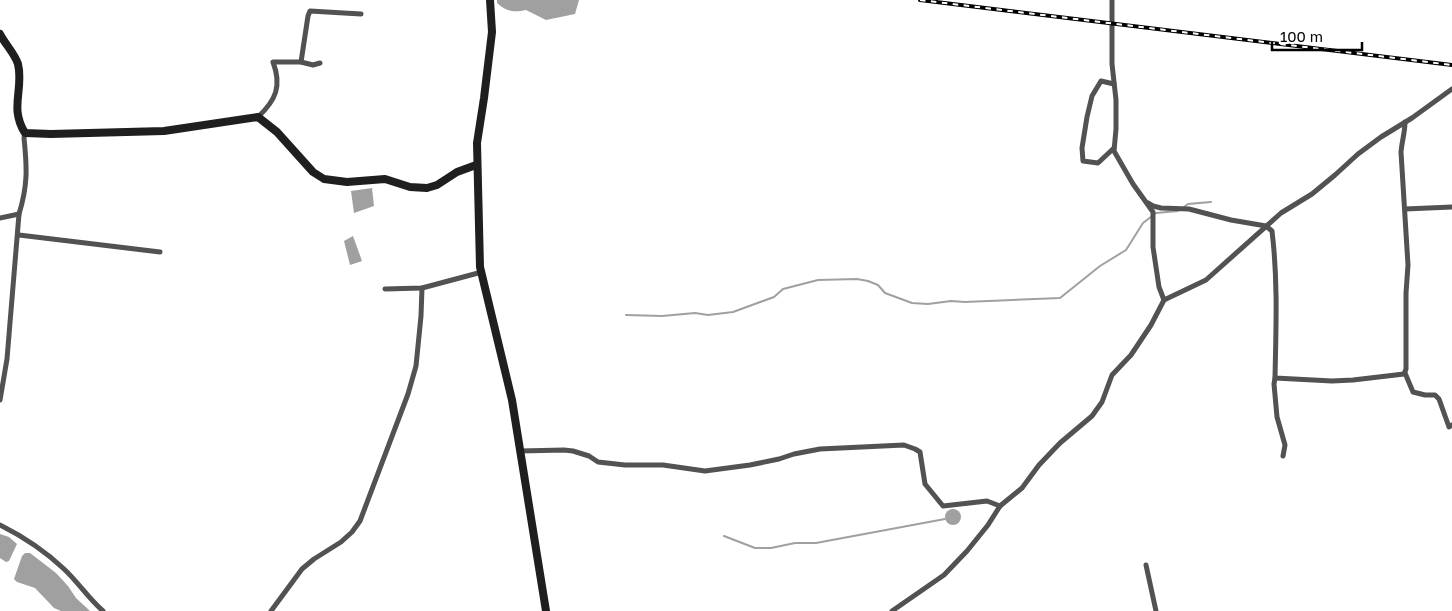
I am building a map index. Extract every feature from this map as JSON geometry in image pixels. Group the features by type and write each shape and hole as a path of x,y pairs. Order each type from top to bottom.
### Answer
{"street":[{"path":"490,0 492,32 477,143 476,165 482,272 512,400 546,611"},
{"path":"1112,0 1112,64 1116,129 1114,151 1152,212 1153,247 1159,288 1164,300"},
{"path":"301,62 310,11 361,14"},
{"path":"0,34 18,64 17,114 25,133 27,178 26,193 19,214 19,236 0,400"},
{"path":"25,133 164,132 258,117 271,104 274,96 278,74 273,62 320,64"},
{"path":"1114,84 1101,81 1092,96 1082,148 1083,161 1098,163 1114,148"},
{"path":"892,611 944,576 988,525 1000,506 1022,488 1060,443 1092,416 1102,402 1112,375 1131,354 1151,325 1164,300 1206,280 1280,214 1312,194 1381,136 1405,122 1452,89"},
{"path":"258,117 277,132 313,172 324,179 347,182 385,180 410,187 427,188 437,185 457,172 476,165"},
{"path":"1405,122 1405,136 1401,152 1408,265 1406,282 1405,373 1413,392 1435,395 1439,400 1449,427 1452,425"},
{"path":"1146,201 1160,208 1186,208 1231,220 1266,226 1272,231 1275,252 1274,384 1277,417 1285,445 1283,456"},
{"path":"1405,209 1452,207"},
{"path":"0,218 19,214"},
{"path":"19,236 160,252"},
{"path":"385,289 422,288 482,272"},
{"path":"271,611 302,570 314,559 341,542 360,521 411,385 416,366 422,288"},
{"path":"1275,378 1332,381 1405,373"},
{"path":"520,451 558,449 574,451 589,456 598,462 625,465 663,465 679,469 705,471 750,465 811,451 898,445 910,447 920,452 925,484 943,506 987,501 1000,506"},
{"path":"0,525 14,532 54,560 103,611"},
{"path":"1146,565 1156,611"}],"shaded area":[{"path":"497,0 579,0 575,14 546,20 526,10 507,10 497,3"},
{"path":"372,188 374,206 354,213 351,191"},
{"path":"353,236 362,261 350,265 344,241"},
{"path":"953,509 961,517 953,525 945,517"},
{"path":"0,534 9,537 17,544 9,561 6,562 0,558"},
{"path":"25,553 30,553 56,573 76,598 90,611 61,611 54,608 35,588 17,582 14,579 22,556"}],"waterway":[{"path":"1184,207 1188,204 1211,202"},
{"path":"626,315 662,316 695,313 708,315 733,312 774,297 783,289 818,280 857,279 868,281 878,285 885,293 912,303 928,304 951,301 1060,298 1100,266 1126,250 1143,223 1156,213 1178,211"},
{"path":"724,536 755,548 771,548 795,543 816,543 945,519"}],"railway":[{"path":"920,0 1452,65"}]}
